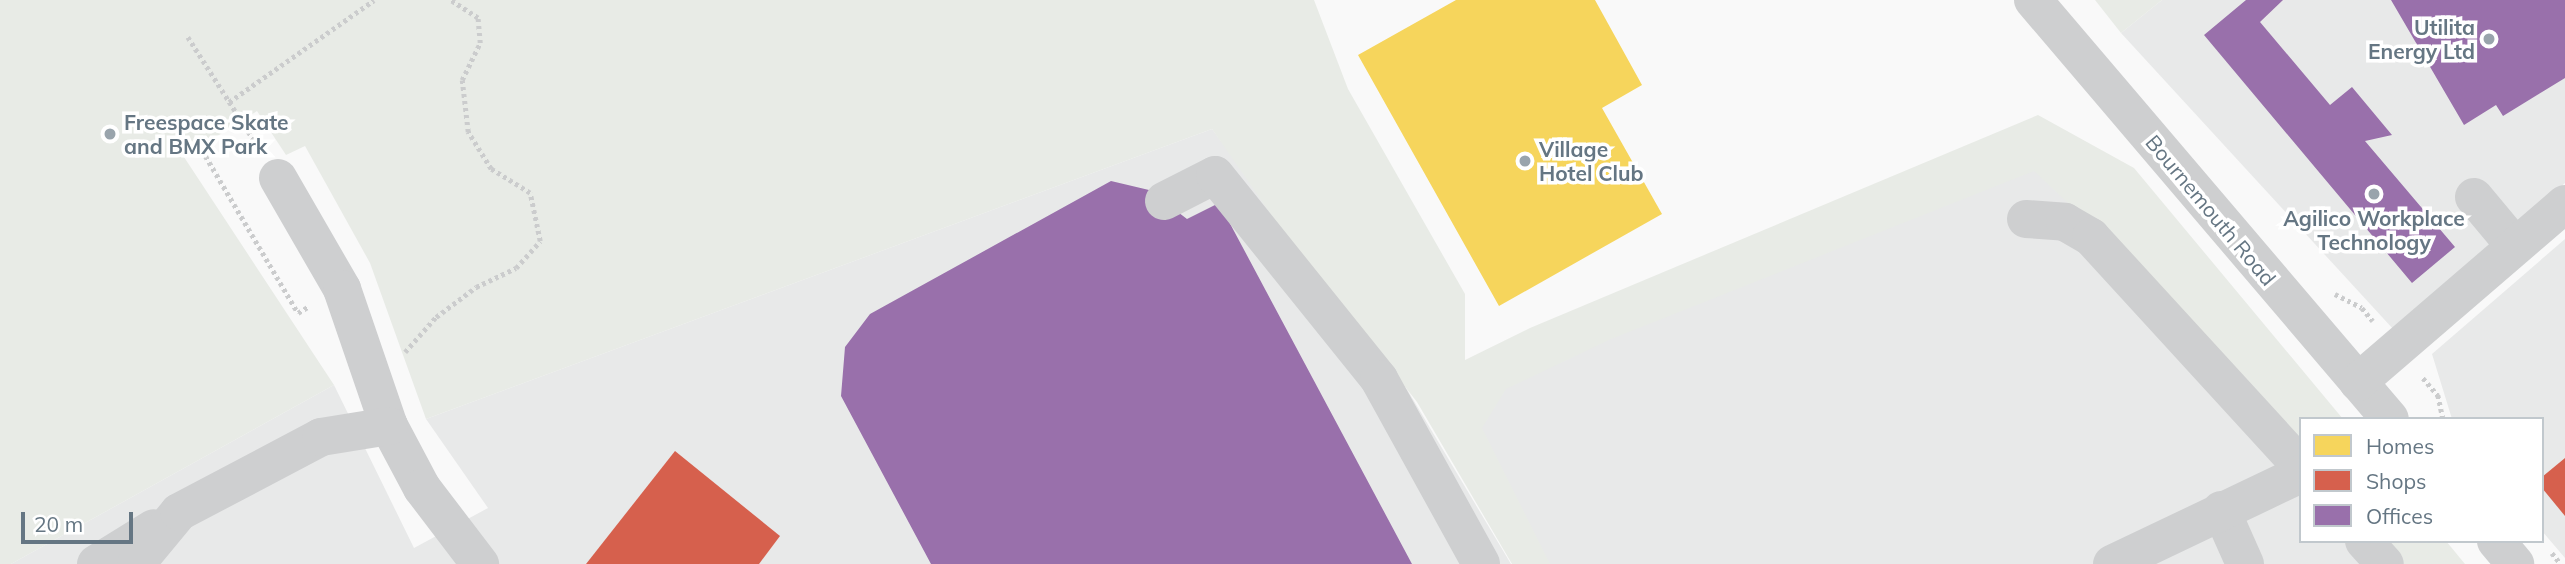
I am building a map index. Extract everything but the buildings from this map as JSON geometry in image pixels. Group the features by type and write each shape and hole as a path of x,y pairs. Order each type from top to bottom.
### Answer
{"street":[{"name":"Bournemouth Road","path":"2033,0 2388,417"},
{"path":"1164,201 1215,175 1379,379 1481,564"},
{"path":"278,178 342,289 389,426 422,488 475,562"},
{"path":"2474,197 2515,246"},
{"path":"2357,382 2565,204"},
{"path":"2026,219 2065,222 2091,237 2299,464"},
{"path":"96,564 179,512 321,437 389,426"},
{"path":"2112,564 2299,475"},
{"path":"2221,510 2245,564"},
{"path":"136,564 179,512"},
{"path":"2366,543 2385,564"},
{"path":"2498,543 2515,564"}],"path":[{"path":"229,102 374,0"},
{"path":"401,356 436,317 476,287 516,268 540,241 530,193 491,169 468,132 462,80 480,43 478,18 450,0"},
{"path":"188,37 278,178"},
{"path":"195,138 298,313 342,289"}],"shaded area":[{"path":"0,0 1314,0 1348,89 1465,294 1465,360 1530,328 2038,115 2134,168 2341,417 2299,417 2299,448 2164,293 2034,171 1611,339 1506,389 1482,428 1550,564 1512,564 1417,402 1284,233 1212,129 426,419 370,263 305,146 286,155 257,111 184,157 334,385 11,564 0,564"},
{"path":"2095,0 2162,0 2121,33"},
{"path":"2162,0 2565,0 2565,183 2394,330 2121,33"},
{"path":"1212,129 1408,391 1511,564 11,564 334,385 414,548 488,508 426,419"},
{"path":"2064,151 2299,425 2299,543 2401,543 2419,564 1549,564 1452,374"},
{"path":"2565,239 2565,558 2544,533 2544,417 2451,417 2432,354"},
{"path":"2383,543 2448,543 2465,564 2401,564"}],"place":[{"name":"Utilita Energy Ltd","path":"2489,39"},
{"name":"Freespace Skate and BMX Park","path":"110,134"},
{"name":"Village Hotel Club","path":"1525,161"},
{"name":"Agilico Workplace Technology","path":"2374,194"}]}
